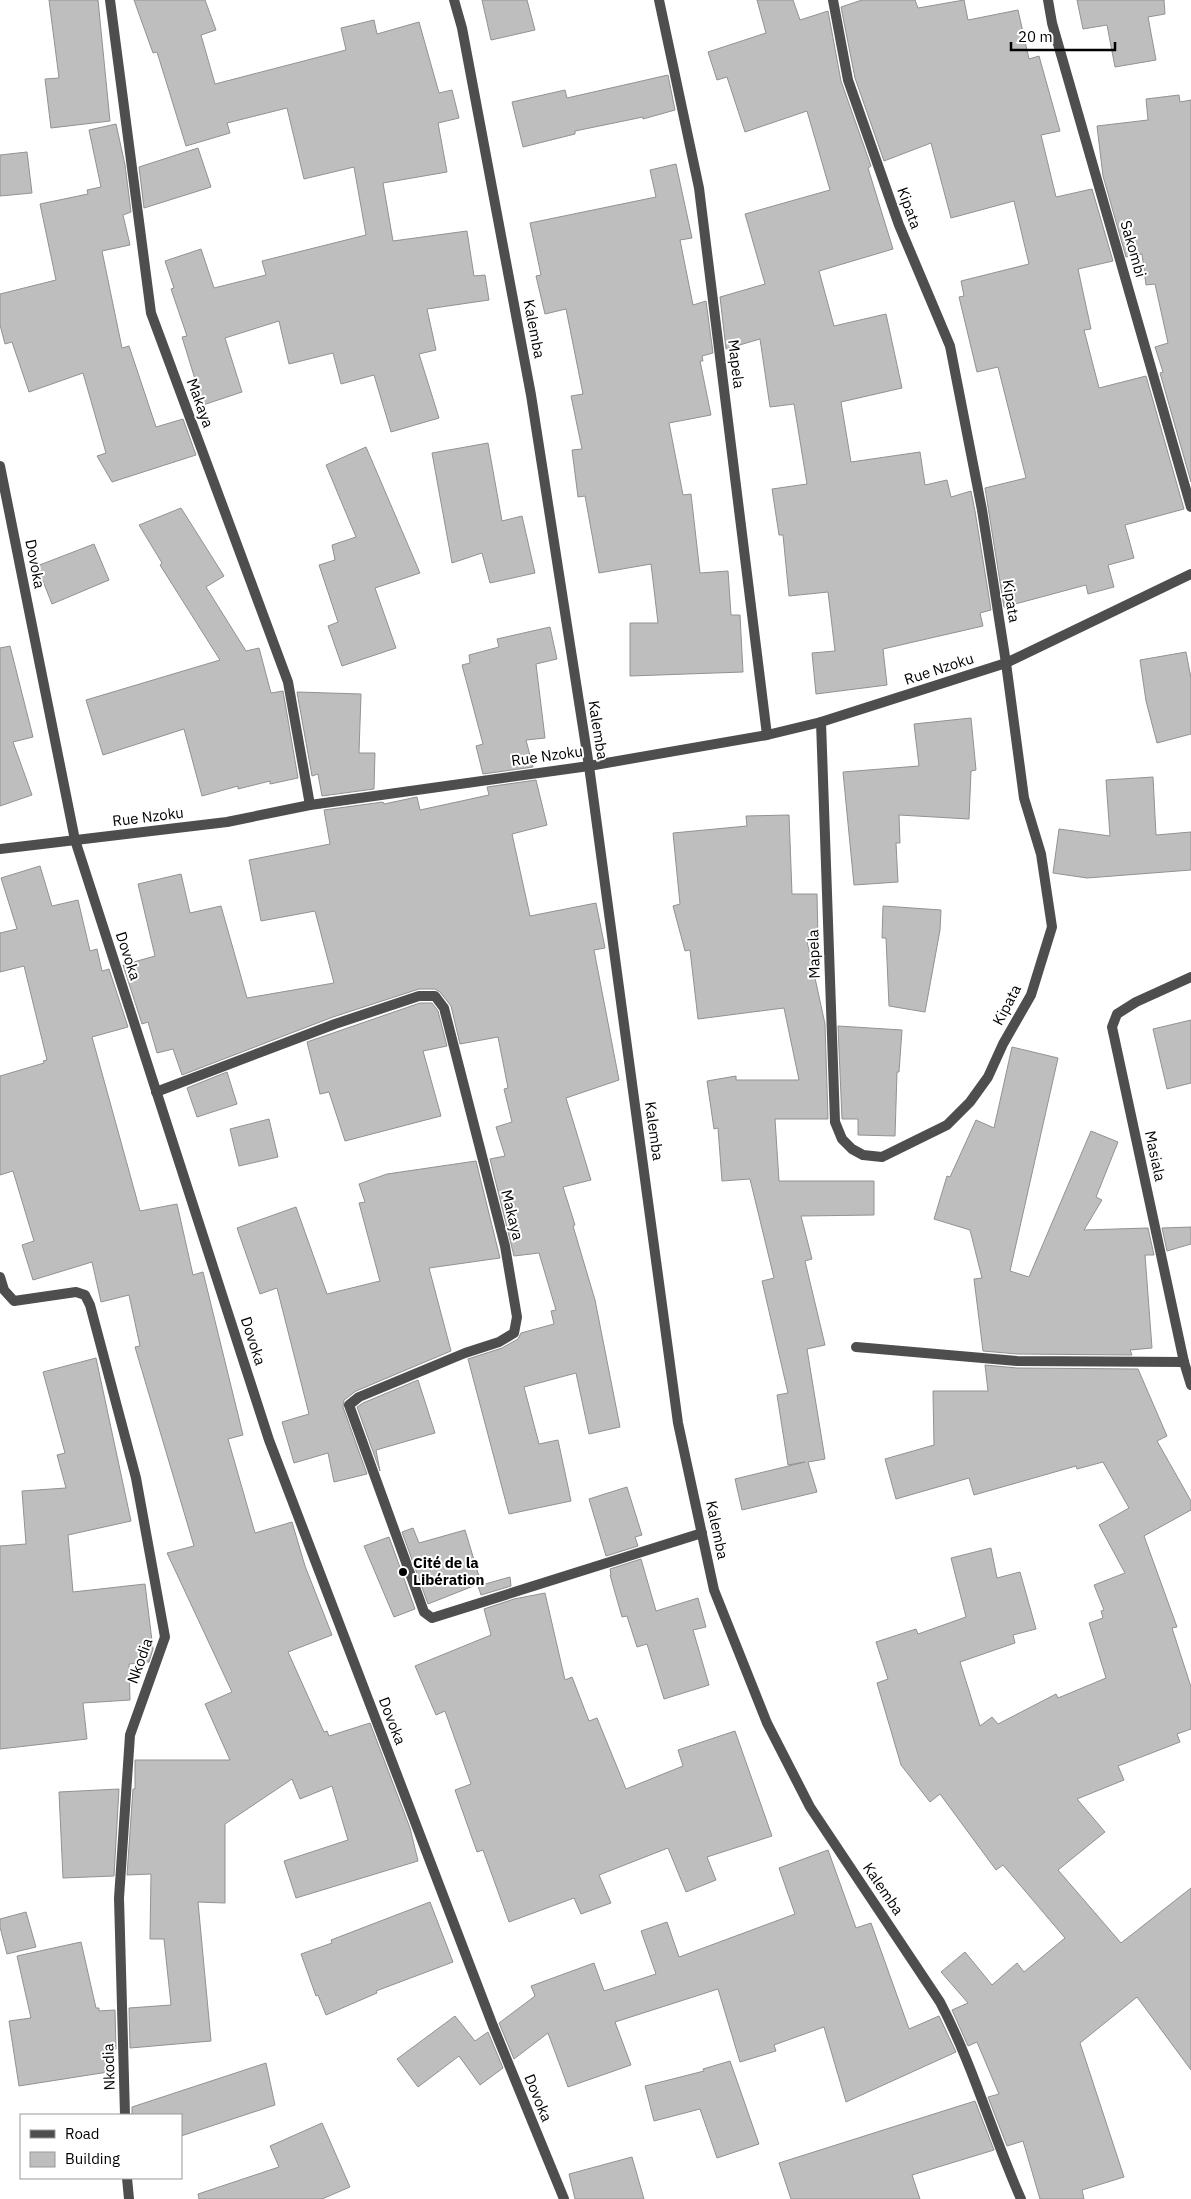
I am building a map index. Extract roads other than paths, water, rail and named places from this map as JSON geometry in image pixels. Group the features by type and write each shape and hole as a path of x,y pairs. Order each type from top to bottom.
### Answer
{"street":[{"name":"Makaya","path":"110,0 151,313 288,682 310,805"},
{"name":"Kalemba","path":"454,0 462,28 531,395 588,766 678,1423 714,1590 767,1723 810,1807 940,2002 983,2098 1021,2199"},
{"name":"Mapela","path":"659,0 699,188 767,735"},
{"name":"Kipata","path":"833,0 848,80 899,225 950,346 982,510 1006,663 1024,798 1041,854 1052,926 1031,994 1003,1044 988,1076 970,1102 947,1124 882,1157"},
{"name":"Sakombi","path":"1048,0 1052,23 1191,506"},
{"name":"Dovoka","path":"0,466 74,840 156,1092 282,1478 493,2026 564,2199"},
{"name":"Rue Nzoku","path":"0,849 227,822 310,805 588,766 767,735 821,722 1006,663 1191,574"},
{"name":"Mapela","path":"821,722 835,1122 842,1139 852,1149 863,1155 882,1157"},
{"name":"Masiala","path":"1191,976 1136,1002 1117,1014 1112,1027 1184,1362 1191,1386"},
{"name":"Makaya","path":"156,1092 335,1024 419,996 435,996 444,1008 505,1246 517,1317 514,1333 499,1342 465,1353 359,1397 349,1405 424,1612 432,1618 702,1533"},
{"name":"Nkodia","path":"0,1277 4,1290 14,1300 76,1292 85,1295 90,1305 136,1478 165,1637 130,1735 119,1898 125,2114"},
{"path":"856,1347 1017,1362 1184,1362"},
{"path":"127,2179 129,2199"}],"place":[{"name":"Cité de la Libération","path":"403,1572"}]}
